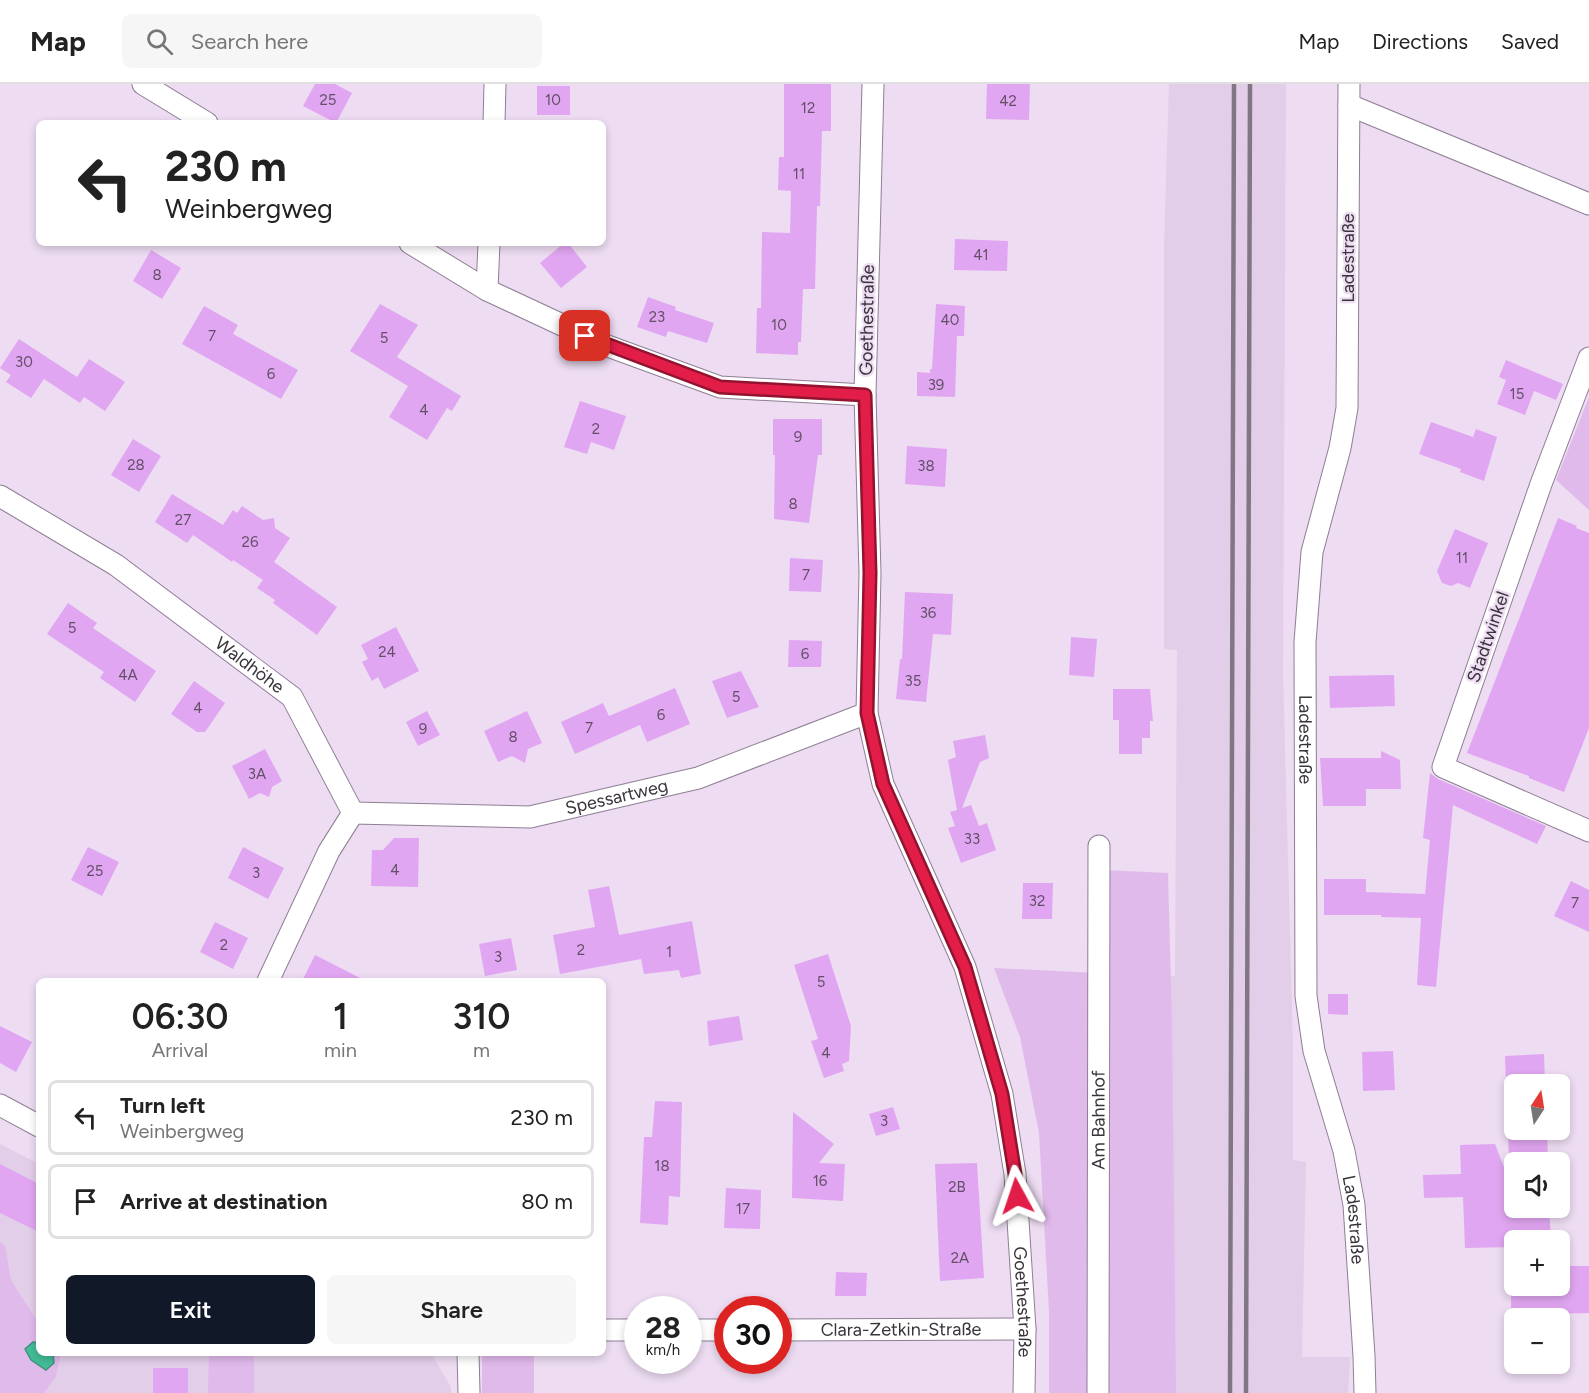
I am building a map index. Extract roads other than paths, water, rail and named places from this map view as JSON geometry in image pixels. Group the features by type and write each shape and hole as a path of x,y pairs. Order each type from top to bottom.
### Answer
{"street":[{"path":"143,84 202,120"},
{"path":"494,120 495,84"},
{"name":"Goethestraße","path":"873,84 865,395 870,573 867,713 883,784 965,967 1002,1094 1015,1174 1024,1329 1024,1393"},
{"path":"1349,94 1589,204"},
{"name":"Ladestraße","path":"1349,94 1347,408 1340,448 1312,552 1305,642 1306,996 1314,1051 1344,1151 1354,1205 1365,1393"},
{"path":"415,246 487,290 605,345 720,387 865,395"},
{"path":"487,290 489,246"},
{"name":"Stadtwinkel","path":"1589,358 1541,484 1443,767 1589,831"},
{"name":"Waldhöhe","path":"0,496 116,564 292,696 353,813"},
{"name":"Spessartweg","path":"353,813 530,817 698,778 867,713"},
{"path":"269,978 329,851 353,813"},
{"name":"Am Bahnhof","path":"1098,1393 1100,846"},
{"path":"0,1105 36,1124"},
{"name":"Clara-Zetkin-Straße","path":"792,1330 1024,1329"},
{"path":"606,1330 624,1330"},
{"path":"468,1356 469,1393"}],"railway":[{"path":"1230,1393 1234,84"},
{"path":"1246,1393 1250,84"}]}
